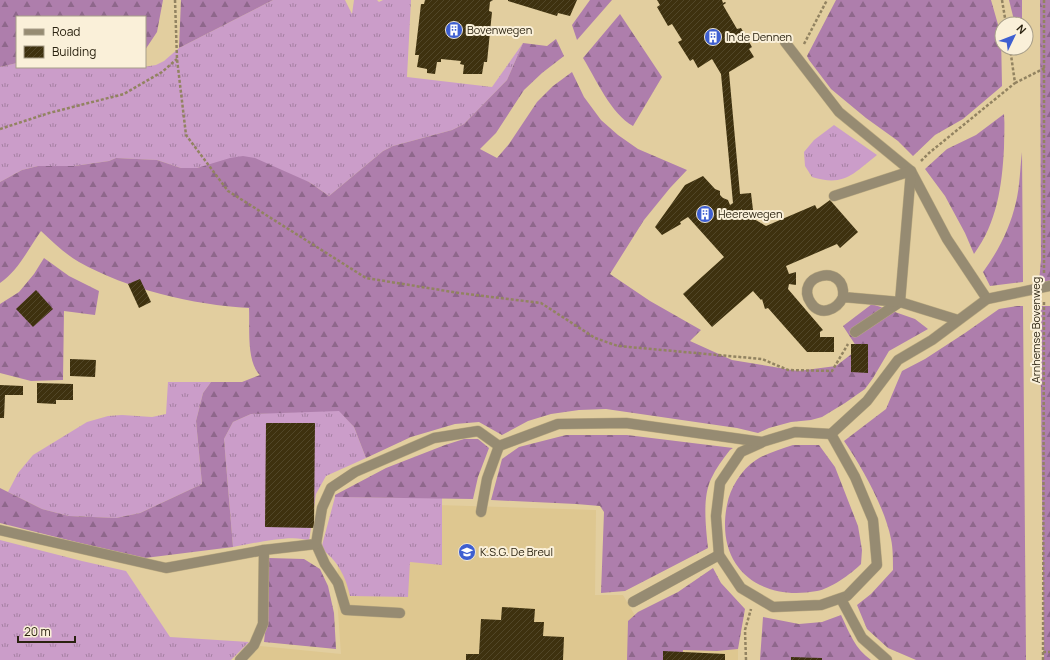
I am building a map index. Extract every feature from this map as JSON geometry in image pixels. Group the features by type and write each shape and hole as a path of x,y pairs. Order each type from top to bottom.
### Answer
{"lane":[{"path":"785,42 840,112 911,171 947,239 988,299"},
{"path":"834,196 911,171"},
{"path":"900,302 911,171"},
{"path":"831,434 855,477 873,520 877,566 847,596 821,605 773,607 741,588 719,555 716,516 720,483 741,452 762,442 795,432 831,434 867,401 898,360 932,340 988,299 1047,286"},
{"path":"843,297 900,302 958,320"},
{"path":"855,332 900,302"},
{"path":"481,512 487,479 499,446 558,424 626,423 762,442"},
{"path":"400,613 346,610 338,583 325,564 316,544 322,508 331,488 355,472 434,438 478,431 499,446"},
{"path":"0,530 166,568 264,550 316,544"},
{"path":"240,660 254,645 263,624 264,550"},
{"path":"633,602 719,555"},
{"path":"841,598 862,638 887,660"}],"path":[{"path":"175,0 177,59 186,135 228,191 366,278 459,294 541,303 595,338 618,346 762,359 788,370 832,370 855,332"},
{"path":"797,57 826,0"},
{"path":"1002,0 1005,16"},
{"name":"Arnhemse Bovenweg","path":"1043,660 1047,286 1044,0"},
{"path":"1011,56 1015,83"},
{"path":"0,129 49,113 124,94 162,72 177,59"},
{"path":"911,171 929,153 1015,83 1045,68"},
{"path":"746,660 745,630 755,597"},
{"path":"1043,652 1050,652"}],"shaded area":[{"name":"K.S.G. De Breul","path":"339,502 596,510 595,595 623,595 637,619 738,622 738,660 248,660 260,646 341,654 337,597"}],"green space":[{"path":"0,0 163,0 157,32 146,48 146,16 16,16 16,63 0,67"},
{"path":"181,0 273,0 179,48"},
{"path":"273,0 345,0 352,14 354,0 377,0 379,2 383,0 411,0 407,77 492,87 523,43 507,80 464,124 452,130 393,146 383,151 329,196 309,182 214,164 197,168 181,168 157,160 116,158 109,161 74,166 38,166 22,170 0,182 0,67 16,63 16,68 146,68 146,67 156,65 164,61 179,48"},
{"path":"590,0 612,0 577,40 572,25"},
{"path":"836,0 991,0 996,16 994,16 994,56 1001,56 1002,86 963,119 935,135 913,156 898,141 866,118 831,89 807,56"},
{"path":"1009,0 1022,0 1022,16 1013,16"},
{"path":"1040,0 1050,0 1050,282 1039,282 1041,260"},
{"path":"620,14 662,77 633,126 611,105 583,58"},
{"path":"556,39 564,56 542,73 524,90 496,133 480,149 497,158 509,144 537,102 553,86 572,72 584,97 601,120 618,135 638,149 687,170 644,220 610,274 650,301 701,330 690,341 732,360 798,371 836,366 858,349 843,326 872,304 915,319 928,329 889,351 865,389 845,403 822,417 811,420 791,422 769,428 758,433 737,428 606,409 579,410 551,414 528,421 502,435 479,422 455,424 411,437 366,458 354,427 339,411 251,414 233,422 224,439 233,547 145,558 0,523 0,488 42,509 69,516 116,518 140,513 202,484 196,421 203,393 211,382 242,382 260,375 253,362 251,353 249,308 183,299 139,288 98,272 79,262 59,248 41,231 18,266 0,283 0,182 22,170 38,166 74,166 109,161 116,158 157,160 181,168 197,168 230,158 243,156 255,158 309,182 329,196 383,151 393,146 452,130 464,124 507,80 523,43 547,46"},
{"path":"1004,114 1002,176 997,204 988,230 974,254 965,233 945,196 925,169 947,149 976,135"},
{"path":"834,125 877,155 848,177 823,180 812,177 805,166 804,152 814,140"},
{"path":"1022,152 1023,282 990,286 983,272 999,247 1014,212"},
{"path":"44,258 69,276 99,291 95,315 64,311 63,380 31,381 0,373 0,304 19,292 34,274"},
{"path":"1023,306 1026,660 916,660 888,648 867,629 857,605 871,594 893,570 893,550 884,514 865,475 844,441 886,409 902,371 925,359 999,309"},
{"path":"1040,306 1050,306 1050,660 1044,660"},
{"path":"168,382 211,382 203,393 196,421 202,484 140,513 116,518 69,516 42,509 8,492 18,473 33,455 87,422 108,416 122,415 152,417 166,414"},
{"path":"339,410 354,427 366,458 326,476 316,494 309,541 293,538 233,547 224,439 233,422 251,414"},
{"path":"566,435 627,435 733,448 717,467 706,495 705,513 708,548 625,591 601,593 604,512 600,506 491,500 502,459 519,447"},
{"path":"464,439 478,439 489,448 478,477 473,499 335,497 335,495 386,468"},
{"path":"793,445 819,445 835,467 858,526 862,550 861,564 840,580 822,590 796,593 776,591 759,585 745,575 735,562 728,546 725,527 728,499 741,474 756,460 774,451"},
{"path":"335,497 442,498 442,565 410,562 408,597 350,596 340,569 332,558 321,549"},
{"path":"0,540 126,571 170,637 249,642 231,660 0,660"},
{"path":"269,558 304,559 320,569 328,586 334,613 336,649 264,642 267,614"},
{"path":"713,568 721,583 745,609 738,649 717,651 683,650 682,660 627,660 628,621 638,612 678,592"},
{"path":"841,615 850,634 861,651 871,660 760,660 763,617 799,624 822,622"}],"building":[{"name":"Bovenwegen","path":"425,0 493,0 490,2 489,11 492,12 487,62 484,62 482,74 463,74 464,65 460,64 461,61 441,59 441,62 437,62 435,74 427,73 427,69 417,67 419,55 415,55 421,4 424,4"},
{"name":"Bovenwegen","path":"508,0 577,0 570,16 558,13 557,16"},
{"name":"Heerewegen","path":"657,0 722,0 723,3 726,3 723,5 737,29 741,28 752,47 749,49 754,57 729,72 740,194 751,193 753,210 742,211 742,209 740,211 766,226 815,205 817,209 830,200 858,232 840,248 837,244 786,266 789,274 796,272 796,285 789,284 788,289 823,330 820,332 820,337 834,337 834,352 807,352 768,308 765,309 762,299 761,300 753,291 712,327 683,294 724,257 688,217 680,222 681,224 662,235 655,227 685,185 703,176 715,189 720,191 720,195 728,200 730,205 733,203 721,74 712,59 698,68 693,59 690,61 678,42 682,40 672,24 668,26 657,7 660,5"},
{"path":"140,279 151,302 139,308 128,284"},
{"path":"36,290 53,309 33,327 16,309"},
{"path":"851,344 868,344 868,373 851,372"},
{"path":"70,359 96,360 95,377 70,376"},
{"path":"37,383 73,384 73,400 56,400 56,404 37,403"},
{"path":"0,385 23,386 23,395 5,395 4,418 0,418"},
{"path":"266,423 315,423 314,528 265,527"},
{"path":"502,607 535,609 534,622 544,622 543,636 564,637 563,660 466,660 466,654 479,654 481,619 501,620"},
{"path":"663,651 725,654 725,660 663,660"},
{"path":"791,657 822,658 822,660 791,660"}],"place":[{"name":"Bovenwegen","path":"454,30"},
{"name":"In de Dennen","path":"713,37"},
{"name":"Heerewegen","path":"705,214"},
{"name":"K.S.G. De Breul","path":"467,552"}]}
